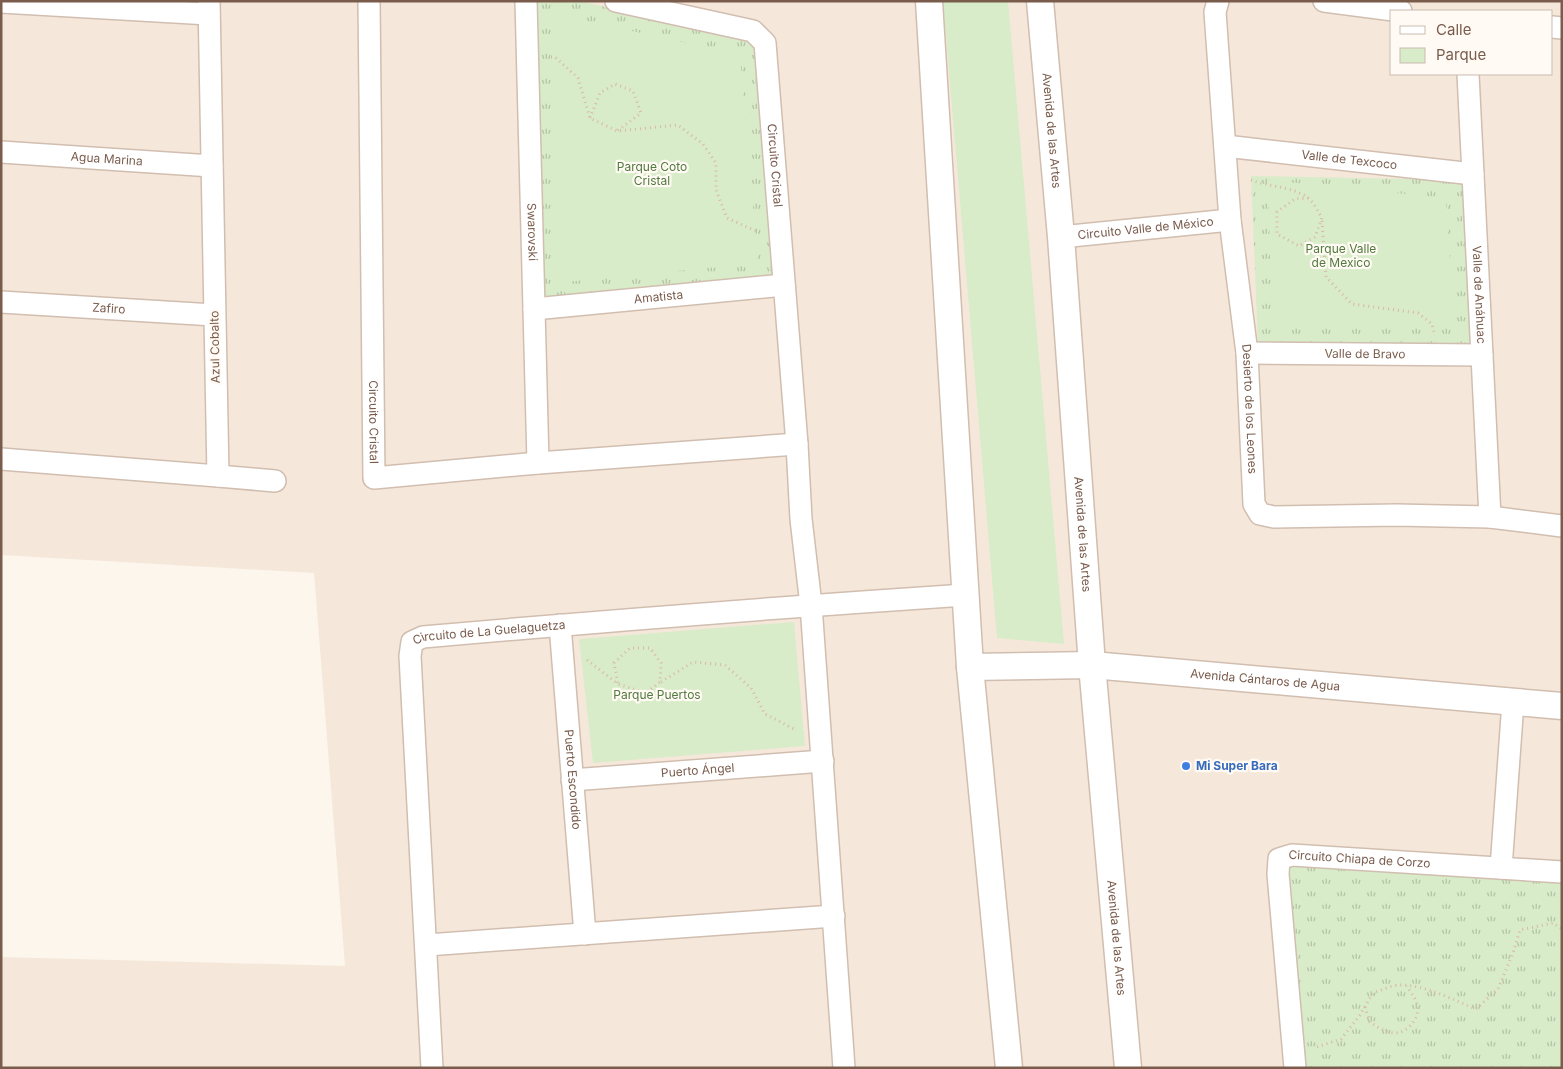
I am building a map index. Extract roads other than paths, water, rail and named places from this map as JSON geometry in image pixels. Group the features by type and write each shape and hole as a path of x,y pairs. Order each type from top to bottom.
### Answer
{"street":[{"name":"Circuito Cristal","path":"369,1 374,478 538,463 797,444"},
{"name":"Swarovski","path":"526,1 538,463"},
{"name":"Circuito Cristal","path":"616,1 753,31 765,43 797,444 801,519 811,605"},
{"path":"929,1 970,667 1009,1068"},
{"name":"Avenida de las Artes","path":"1040,1 1061,237 1092,665 1128,1068"},
{"name":"Desierto de los Leones","path":"1218,1 1215,12 1230,220 1247,353 1254,504 1260,514 1274,517 1396,515 1490,517 1562,526"},
{"path":"1324,1 1393,10"},
{"path":"1,2 209,8"},
{"name":"Azul Cobalto","path":"209,8 218,476"},
{"name":"Valle de Anáhuac","path":"1468,75 1490,517"},
{"name":"Valle de Texcoco","path":"1225,146 1473,174"},
{"name":"Agua Marina","path":"1,152 212,166"},
{"name":"Circuito Valle de México","path":"1061,237 1230,220"},
{"name":"Amatista","path":"534,309 784,285"},
{"name":"Zafiro","path":"1,302 214,316"},
{"name":"Valle de Bravo","path":"1247,353 1482,355"},
{"path":"1,459 274,481"},
{"name":"Circuito de La Guelaguetza","path":"432,1068 427,946 410,656 412,642 423,637 560,625 965,595"},
{"path":"811,605 844,1068"},
{"name":"Puerto Escondido","path":"560,625 585,934"},
{"name":"Avenida Cántaros de Agua","path":"970,667 1092,665 1562,706"},
{"path":"1500,868 1513,702"},
{"name":"Puerto Ángel","path":"572,780 822,750"},
{"name":"Circuito Chiapa de Corzo","path":"1294,1058 1278,874 1280,859 1292,855 1562,872"},
{"path":"427,946 834,916"}],"place":[{"name":"Mi Super Bara","path":"1186,766"}],"park label":[{"name":"Parque Coto Cristal","path":"652,174"},
{"name":"Parque Valle de Mexico","path":"1341,256"},
{"name":"Parque Puertos","path":"657,695"}]}
